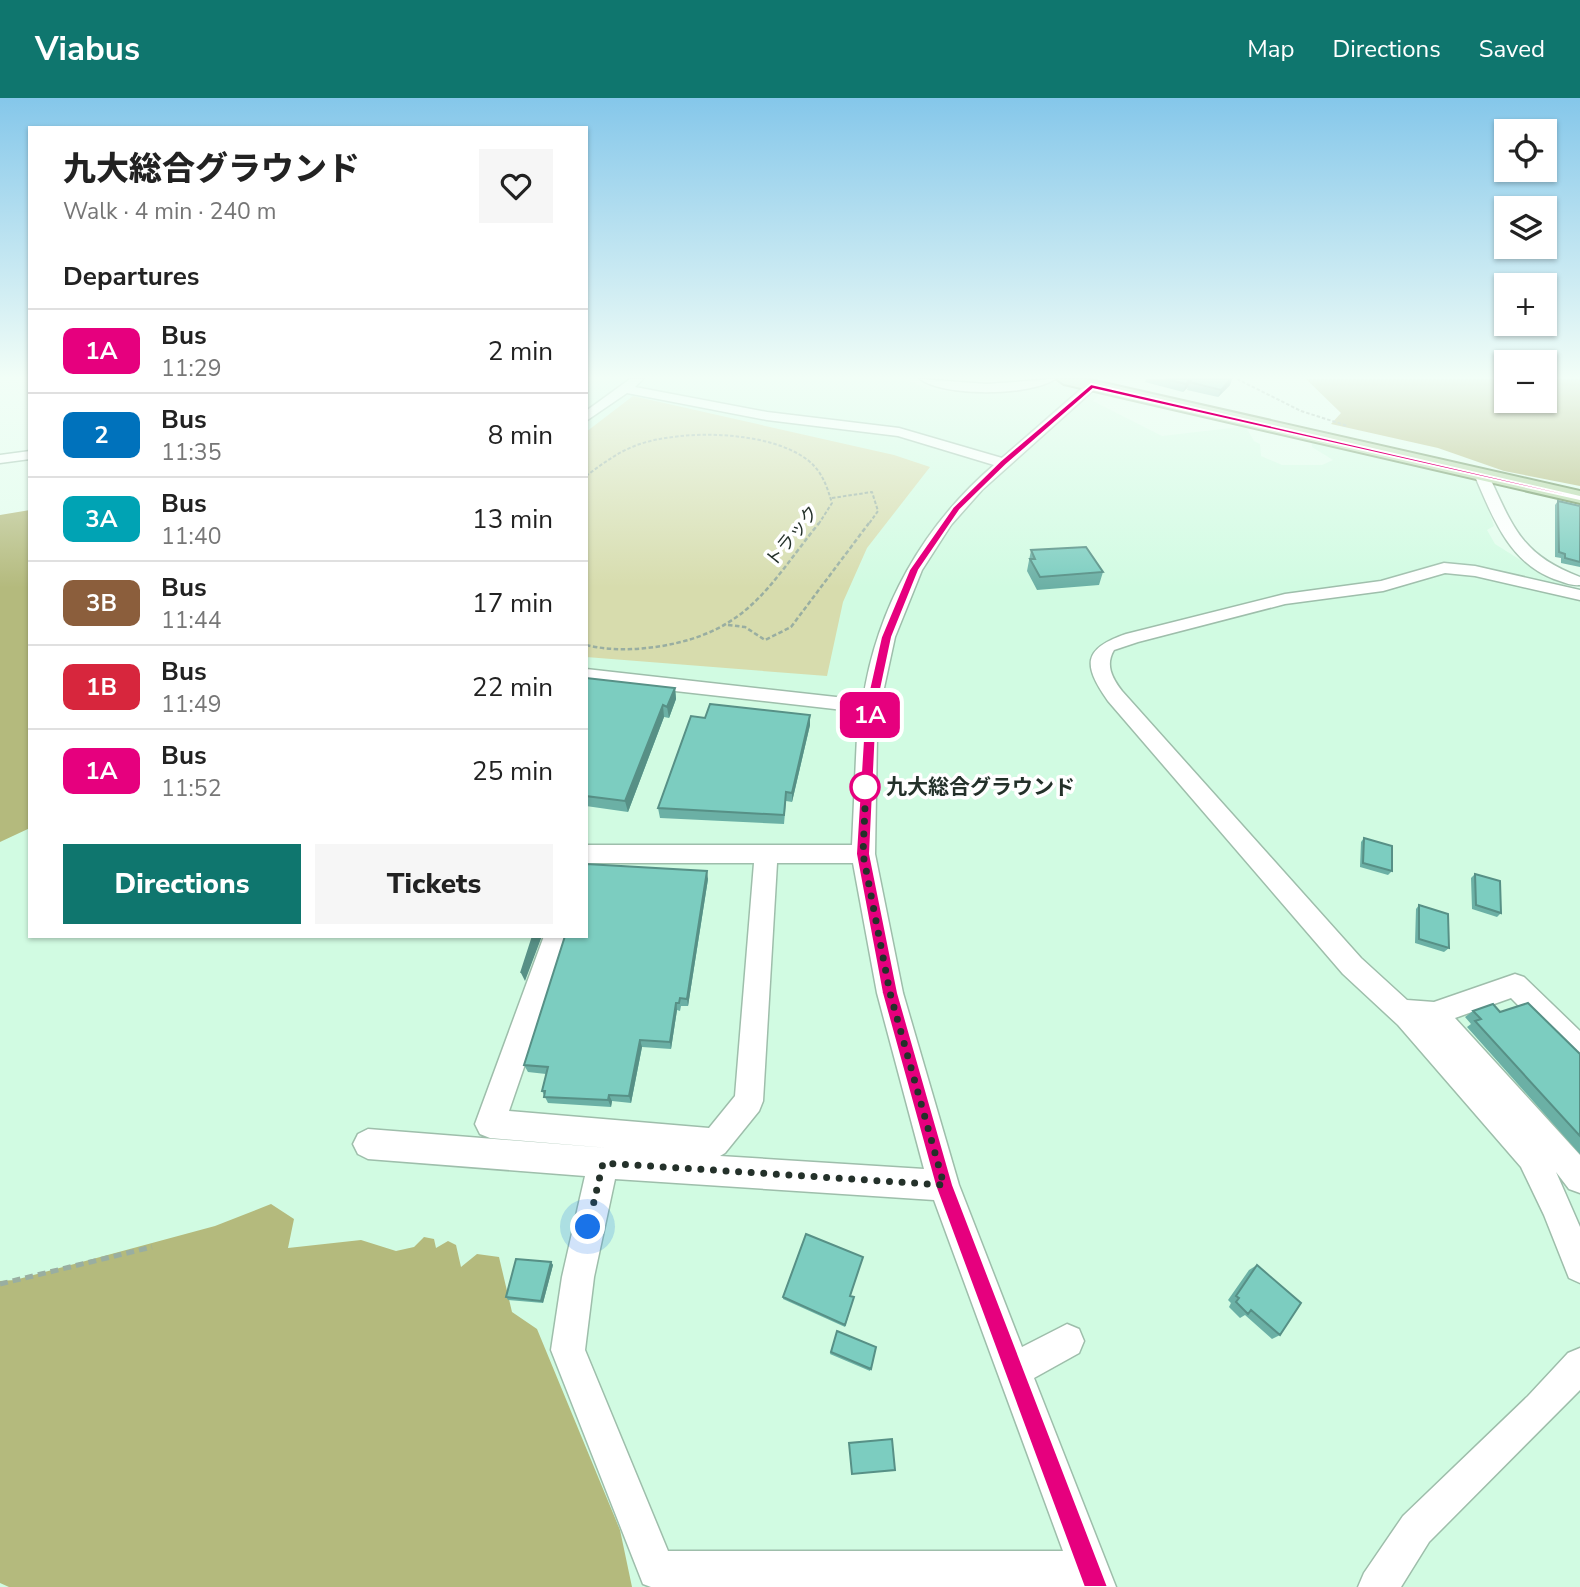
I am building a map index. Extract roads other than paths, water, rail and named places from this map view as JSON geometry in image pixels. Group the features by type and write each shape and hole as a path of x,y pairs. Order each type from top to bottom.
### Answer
{"main road":[{"path":"1367,448 1580,497"}],"street":[{"path":"955,448 1003,463"},
{"path":"603,1163 578,1277 568,1350 657,1570 1093,1578 944,1185 890,993 863,854 871,708 886,637 914,570 956,509 1020,448"},
{"path":"0,459 28,455"},
{"path":"1481,474 1513,541 1524,556 1555,575 1580,582"},
{"path":"1580,595 1475,571 1444,568 1383,586 1285,599 1132,638 1108,646 1099,661 1099,671 1115,696 1352,966 1401,1011 1446,1058 1532,1156 1580,1267"},
{"path":"588,676 871,708"},
{"path":"556,938 490,1124 715,1143 749,1101 766,853"},
{"path":"588,854 863,854"},
{"path":"1401,1011 1434,1014 1515,985 1580,1049"},
{"path":"1434,1014 1580,1178"},
{"path":"1536,1126 1541,1147 1538,1168"},
{"path":"368,1144 603,1163 944,1185"},
{"path":"1014,1370 1067,1341"},
{"path":"1378,1587 1416,1529 1540,1408 1580,1365"}],"place":[{"name":"九大総合グラウンド","path":"865,787"}]}
